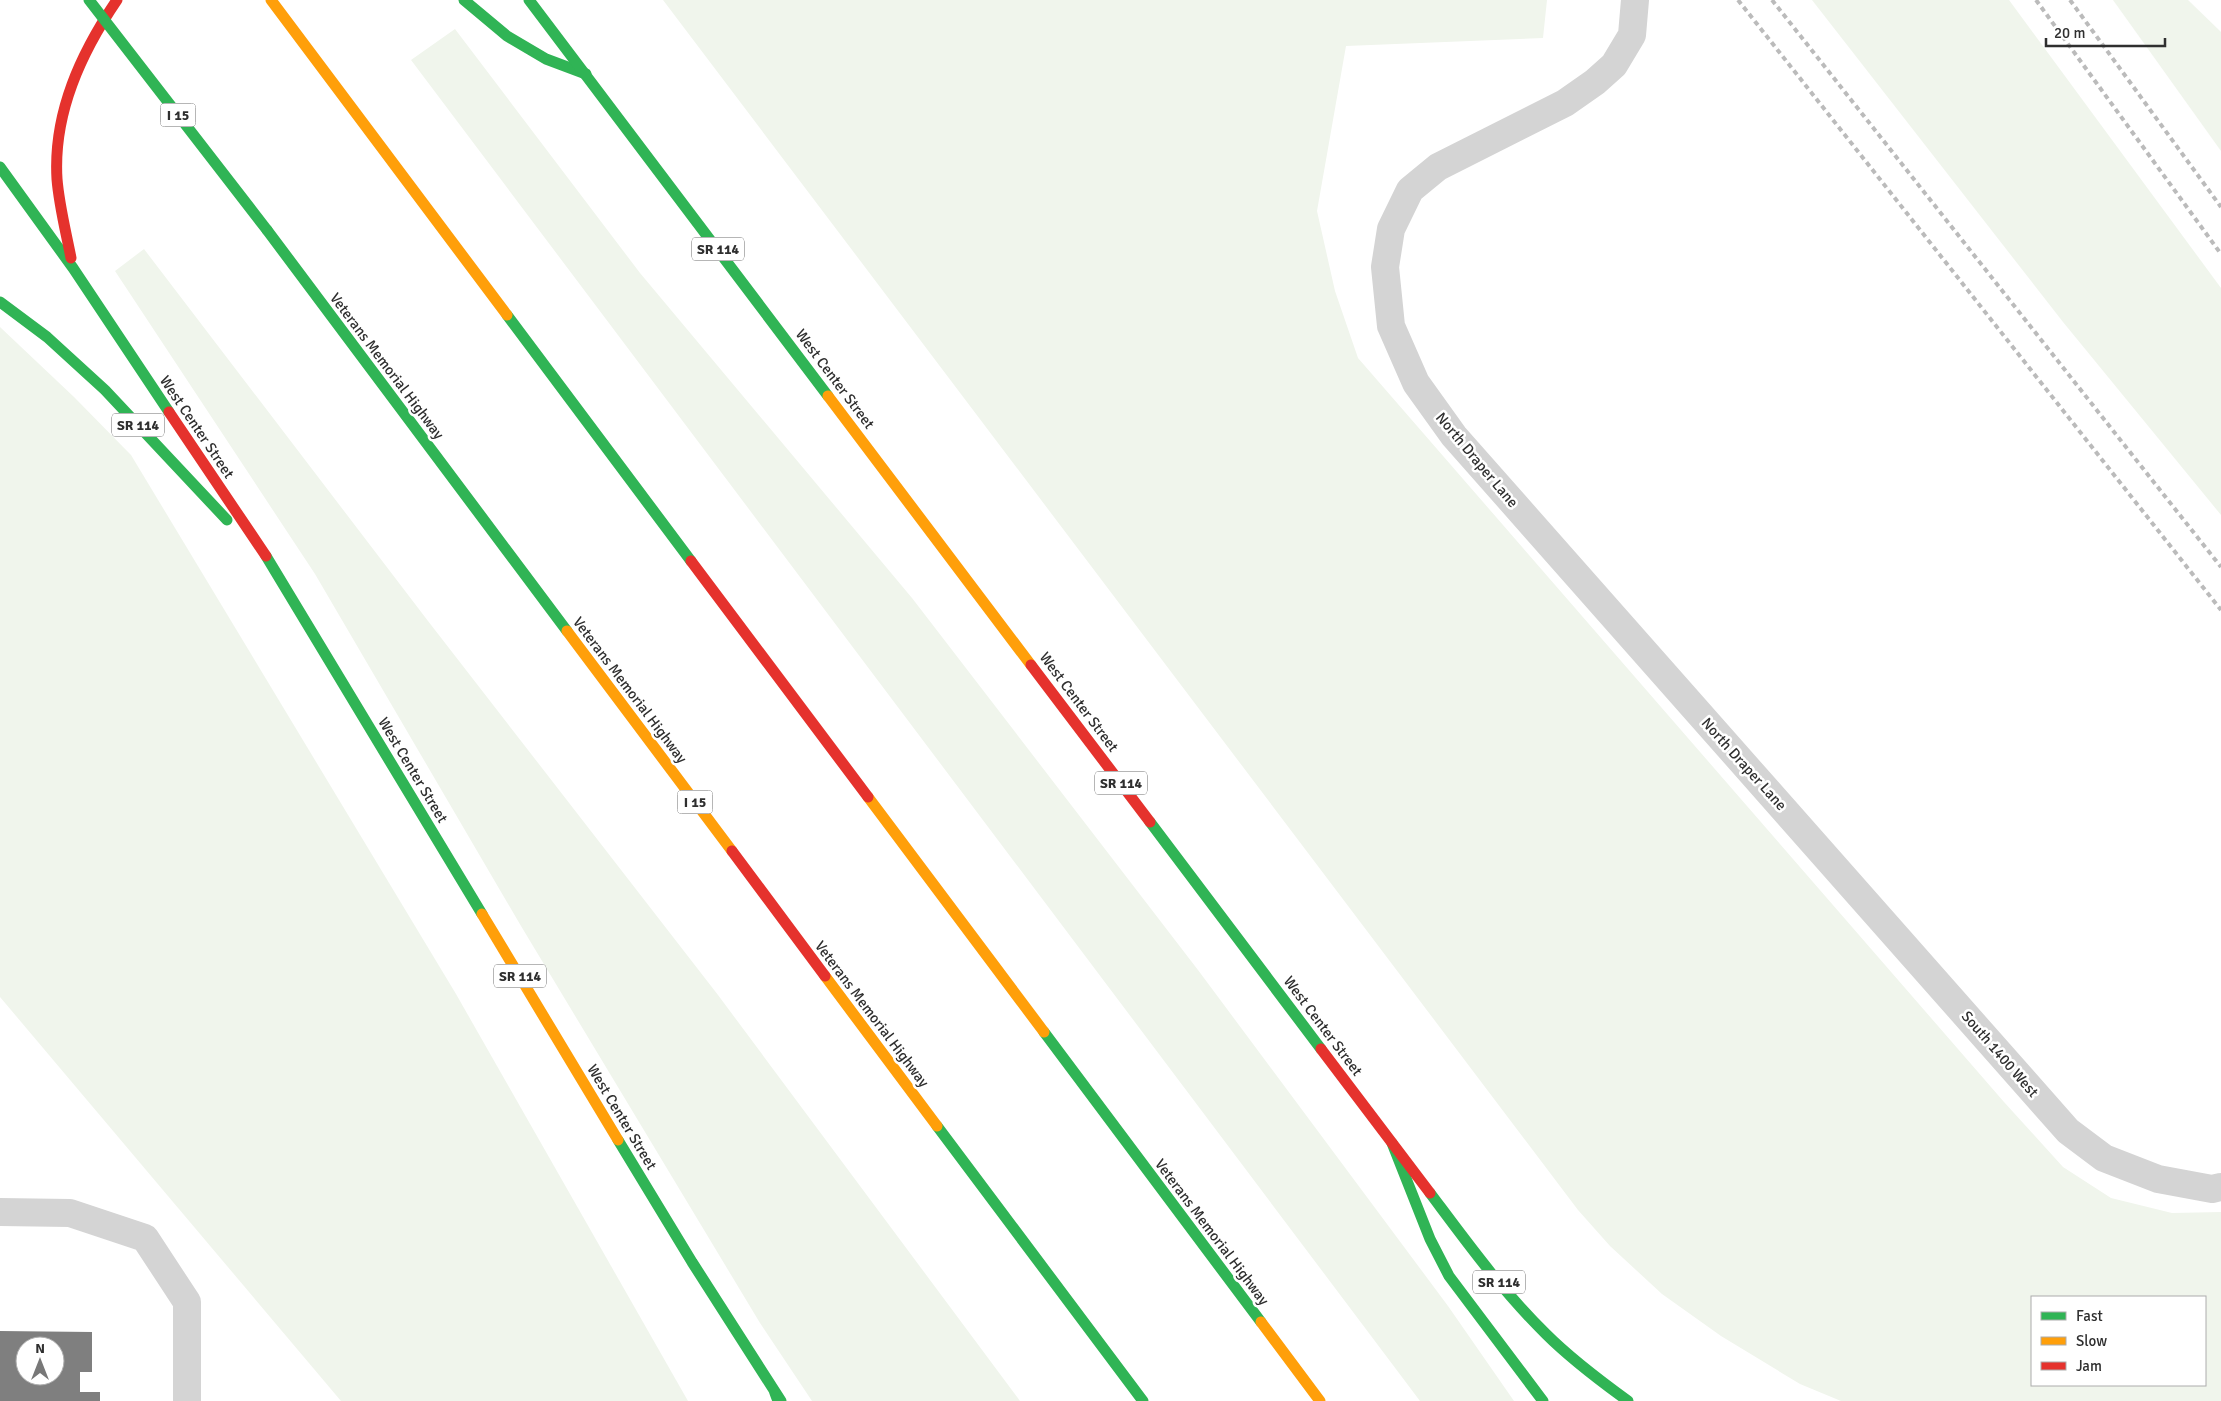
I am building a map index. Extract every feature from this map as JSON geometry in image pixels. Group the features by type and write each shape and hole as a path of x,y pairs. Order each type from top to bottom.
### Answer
{"main road":[{"name":"Veterans Memorial Highway","path":"89,0 267,230 1143,1401"},
{"path":"73,268 58,192 56,152 62,115 75,77 99,25 117,0"},
{"name":"Veterans Memorial Highway","path":"271,0 1320,1401"},
{"path":"464,0 507,36 546,59 586,74"},
{"name":"West Center Street","path":"529,0 1470,1246 1510,1295 1546,1334 1595,1377 1628,1401"},
{"name":"West Center Street","path":"0,167 73,268 267,558 692,1262 778,1398"},
{"name":"SR 114","path":"0,302 21,316 63,351 112,397 215,509 267,558"},
{"path":"1392,1143 1430,1239 1449,1276 1543,1401"}],"street":[{"name":"North Draper Lane","path":"1635,0 1632,35 1614,65 1595,82 1565,103 1438,167 1410,190 1391,229 1385,266 1391,326 1416,384 1454,436 1822,852"},
{"name":"South 1400 West","path":"1822,852 2068,1131 2104,1158 2158,1179 2212,1188 2221,1187"},
{"path":"0,1212 70,1213 145,1238 187,1302 187,1401"}],"shaded area":[{"path":"663,0 1547,0 1543,38 1346,46 1317,211 1335,291 1358,358 2004,1102 2063,1167 2111,1198 2172,1213 2221,1212 2221,1401 1841,1401 1800,1384 1721,1336 1662,1294 1610,1246 1578,1210"},
{"path":"1812,0 2009,0 2221,288 2221,515 2063,322"},
{"path":"2113,0 2188,0 2221,32 2221,151"},
{"path":"455,29 640,273 912,598 1198,970 1448,1306 1514,1401 1420,1401 411,60"},
{"path":"144,249 428,621 718,995 1020,1401 812,1401 760,1323 521,926 315,574 115,271"},
{"path":"0,327 74,397 131,455 456,994 688,1401 341,1401 0,997"}],"building":[{"path":"0,1331 92,1332 92,1372 80,1372 80,1392 100,1392 100,1401 0,1401"}],"railway":[{"path":"1738,0 2221,610"},
{"path":"1772,0 2221,567"},
{"path":"2036,0 2221,254"},
{"path":"2070,0 2221,207"}],"traffic: fast":[{"path":"89,0 267,230"},
{"path":"464,0 507,36 546,59 586,74"},
{"path":"529,0 828,396"},
{"path":"0,167 73,268 169,412"},
{"path":"267,230 567,631"},
{"path":"0,302 47,337 105,390 227,520"},
{"path":"507,315 691,561"},
{"path":"266,556 482,914"},
{"path":"1150,822 1321,1049"},
{"path":"1044,1032 1261,1322"},
{"path":"937,1126 1143,1401"},
{"path":"618,1140 692,1262 781,1401"},
{"path":"1392,1143 1430,1239 1449,1276 1543,1401"},
{"path":"1430,1193 1485,1265 1530,1318 1575,1361 1628,1401"},
{"path":"775,1393 778,1401"}],"traffic: slow":[{"path":"271,0 507,315"},
{"path":"828,396 1031,665"},
{"path":"567,631 732,851"},
{"path":"868,797 1044,1032"},
{"path":"482,914 618,1140"},
{"path":"825,976 937,1126"},
{"path":"1261,1322 1320,1401"}],"traffic: jam":[{"path":"71,258 57,179 60,131 65,107 81,63 117,0"},
{"path":"169,412 266,556"},
{"path":"691,561 868,797"},
{"path":"1031,665 1150,822"},
{"path":"732,851 825,976"},
{"path":"1321,1049 1430,1193"}]}
